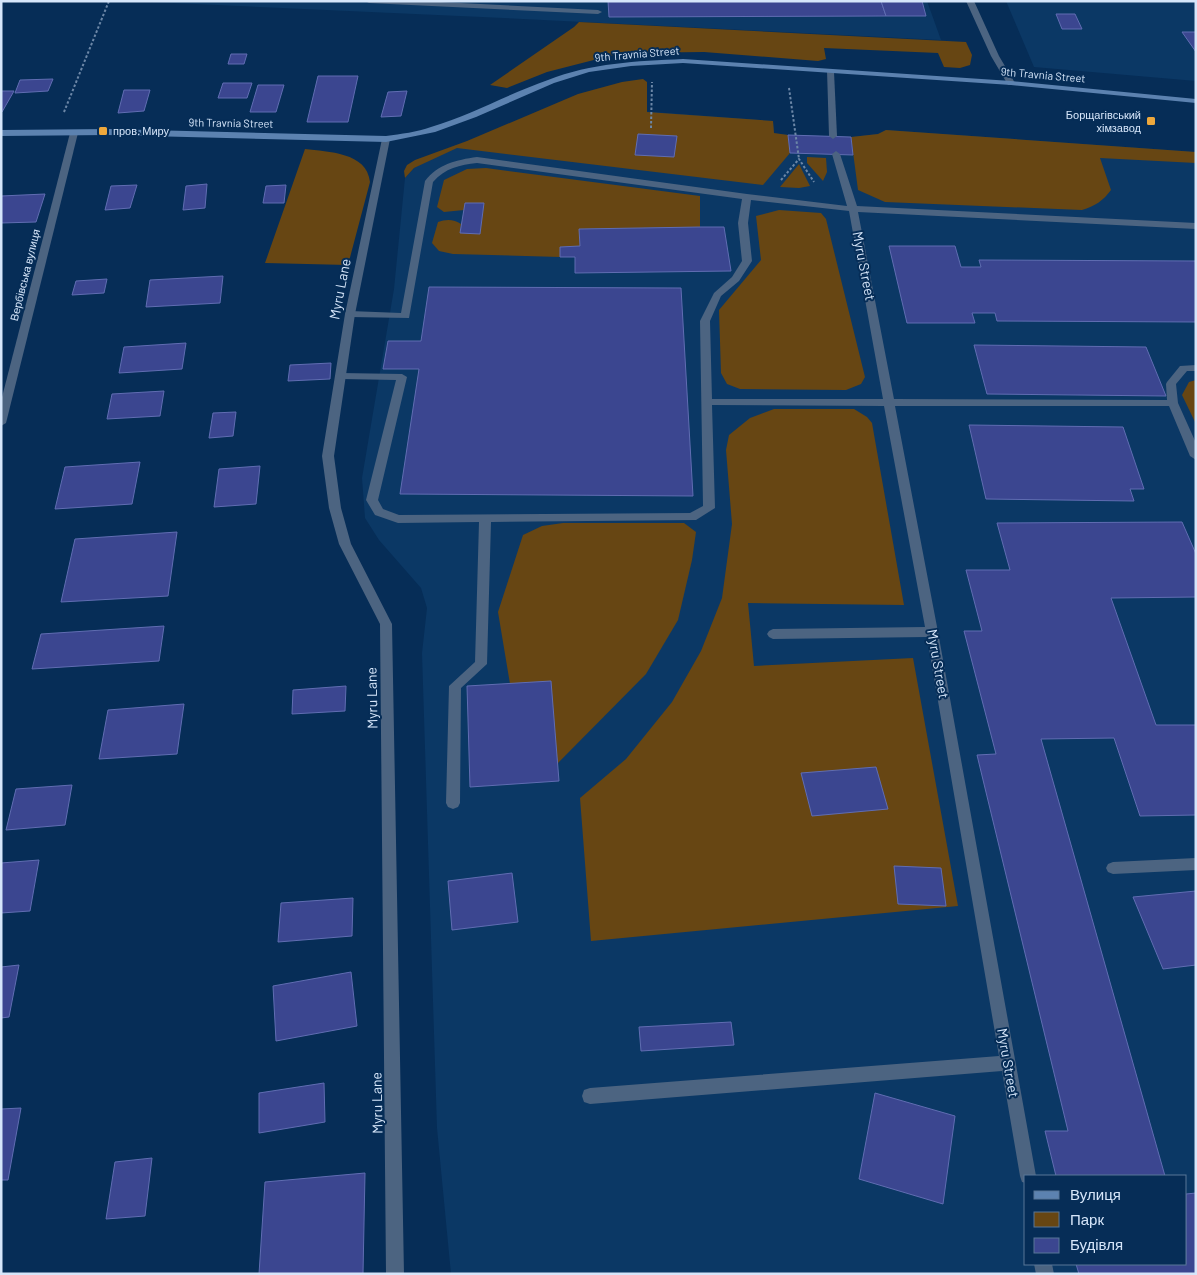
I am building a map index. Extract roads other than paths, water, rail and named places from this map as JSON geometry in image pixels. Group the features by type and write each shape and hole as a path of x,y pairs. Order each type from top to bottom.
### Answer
{"main road":[{"name":"9th Travnia Street","path":"1,133 279,135 386,139 432,130 473,115 552,81 588,70 631,64 683,61 1011,83 1196,101"}],"street":[{"path":"369,1 598,12"},
{"path":"970,1 995,56 1011,83"},
{"path":"830,72 833,136"},
{"name":"Вербівська вулиця","path":"1,423 74,133"},
{"name":"Myru Lane","path":"386,139 350,314 328,456 335,508 345,544 386,624 395,1274"},
{"name":"Myru Street","path":"836,154 853,209 932,632 1028,1175"},
{"path":"350,314 405,316 429,181 438,171 458,162 486,161 747,197 853,209 1196,226"},
{"path":"341,376 402,377 372,500 379,512 398,519 692,518 709,508 706,321 716,295 736,279 747,261 743,223 747,197"},
{"path":"1196,368 1184,368 1171,384 1173,403 1196,456"},
{"path":"706,402 1173,403"},
{"path":"453,803 455,686 481,664 484,519"},
{"path":"773,634 932,632"},
{"path":"1113,868 1196,864"},
{"path":"590,1096 1008,1064"}],"place":[{"name":"Борщагівський хімзавод","path":"1151,121"},
{"name":"пров. Миру","path":"103,131"}]}
